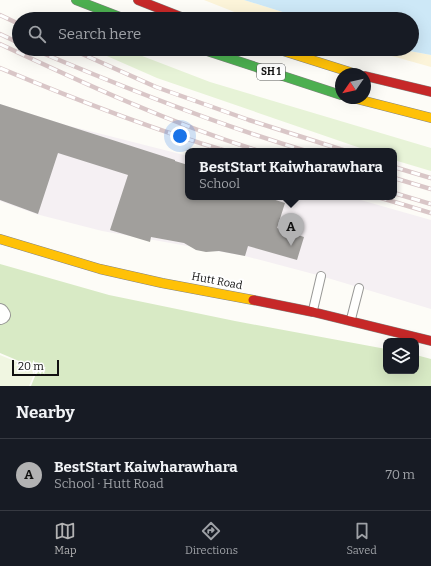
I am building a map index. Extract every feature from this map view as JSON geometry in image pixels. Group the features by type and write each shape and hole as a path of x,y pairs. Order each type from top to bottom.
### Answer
{"main road":[{"path":"76,0 106,12"},
{"path":"138,0 168,12"},
{"name":"SH 1","path":"222,56 335,93"},
{"name":"SH 1","path":"299,56 337,68"},
{"path":"371,77 431,92"},
{"path":"371,103 431,118"},
{"name":"Hutt Road","path":"0,239 100,269 350,320 431,341"}],"street":[{"path":"0,312 2,315 0,316"}],"lane":[{"path":"313,312 321,276"},
{"path":"350,320 359,288"}],"shaded area":[{"path":"0,104 66,125 185,155 185,200 361,200 431,220 431,309 321,276 245,256 102,231 36,214 0,201"}],"green space":[{"path":"107,56 142,56 210,82 431,148 431,171 397,161 397,148 360,148 157,78"},
{"path":"0,264 109,295 235,321 383,348 383,374 419,374 419,356 431,359 431,386 31,386 38,369 0,353"},
{"path":"0,355 36,370 29,386 0,386"}],"sand":[{"path":"204,0 244,0 283,12 234,12"},
{"path":"419,53 431,55 431,67 392,56 419,56"}],"water":[{"path":"244,0 431,0 431,55 419,53 419,12 283,12"}],"building":[{"path":"0,104 185,164 185,200 276,200 285,203 277,228 304,237 297,260 248,246 245,256 219,251 206,252 196,250 184,243 151,237 150,242 110,230 128,175 58,153 38,214 0,200"}],"railway":[{"path":"0,15 12,21"},
{"path":"0,34 12,40"},
{"path":"0,44 12,50"},
{"path":"26,56 160,115 250,148"},
{"path":"50,56 168,104 237,129 296,148"},
{"path":"87,56 156,87 249,120 337,148"},
{"path":"0,68 112,112 169,133 216,148"},
{"path":"397,168 431,178"},
{"path":"397,179 431,189"},
{"path":"397,194 431,204"},
{"path":"388,200 431,213"}],"traffic: fast":[{"path":"76,0 107,12"},
{"path":"222,56 335,93"}],"traffic: slow":[{"path":"299,56 337,68"},
{"path":"371,103 431,118"},
{"path":"0,239 100,269 162,283 253,300"}],"traffic: jam":[{"path":"138,0 168,12"},
{"path":"371,77 431,92"},
{"path":"253,300 313,312 431,341"}],"place":[{"name":"BestStart Kaiwharawhara","path":"291,246"}]}
